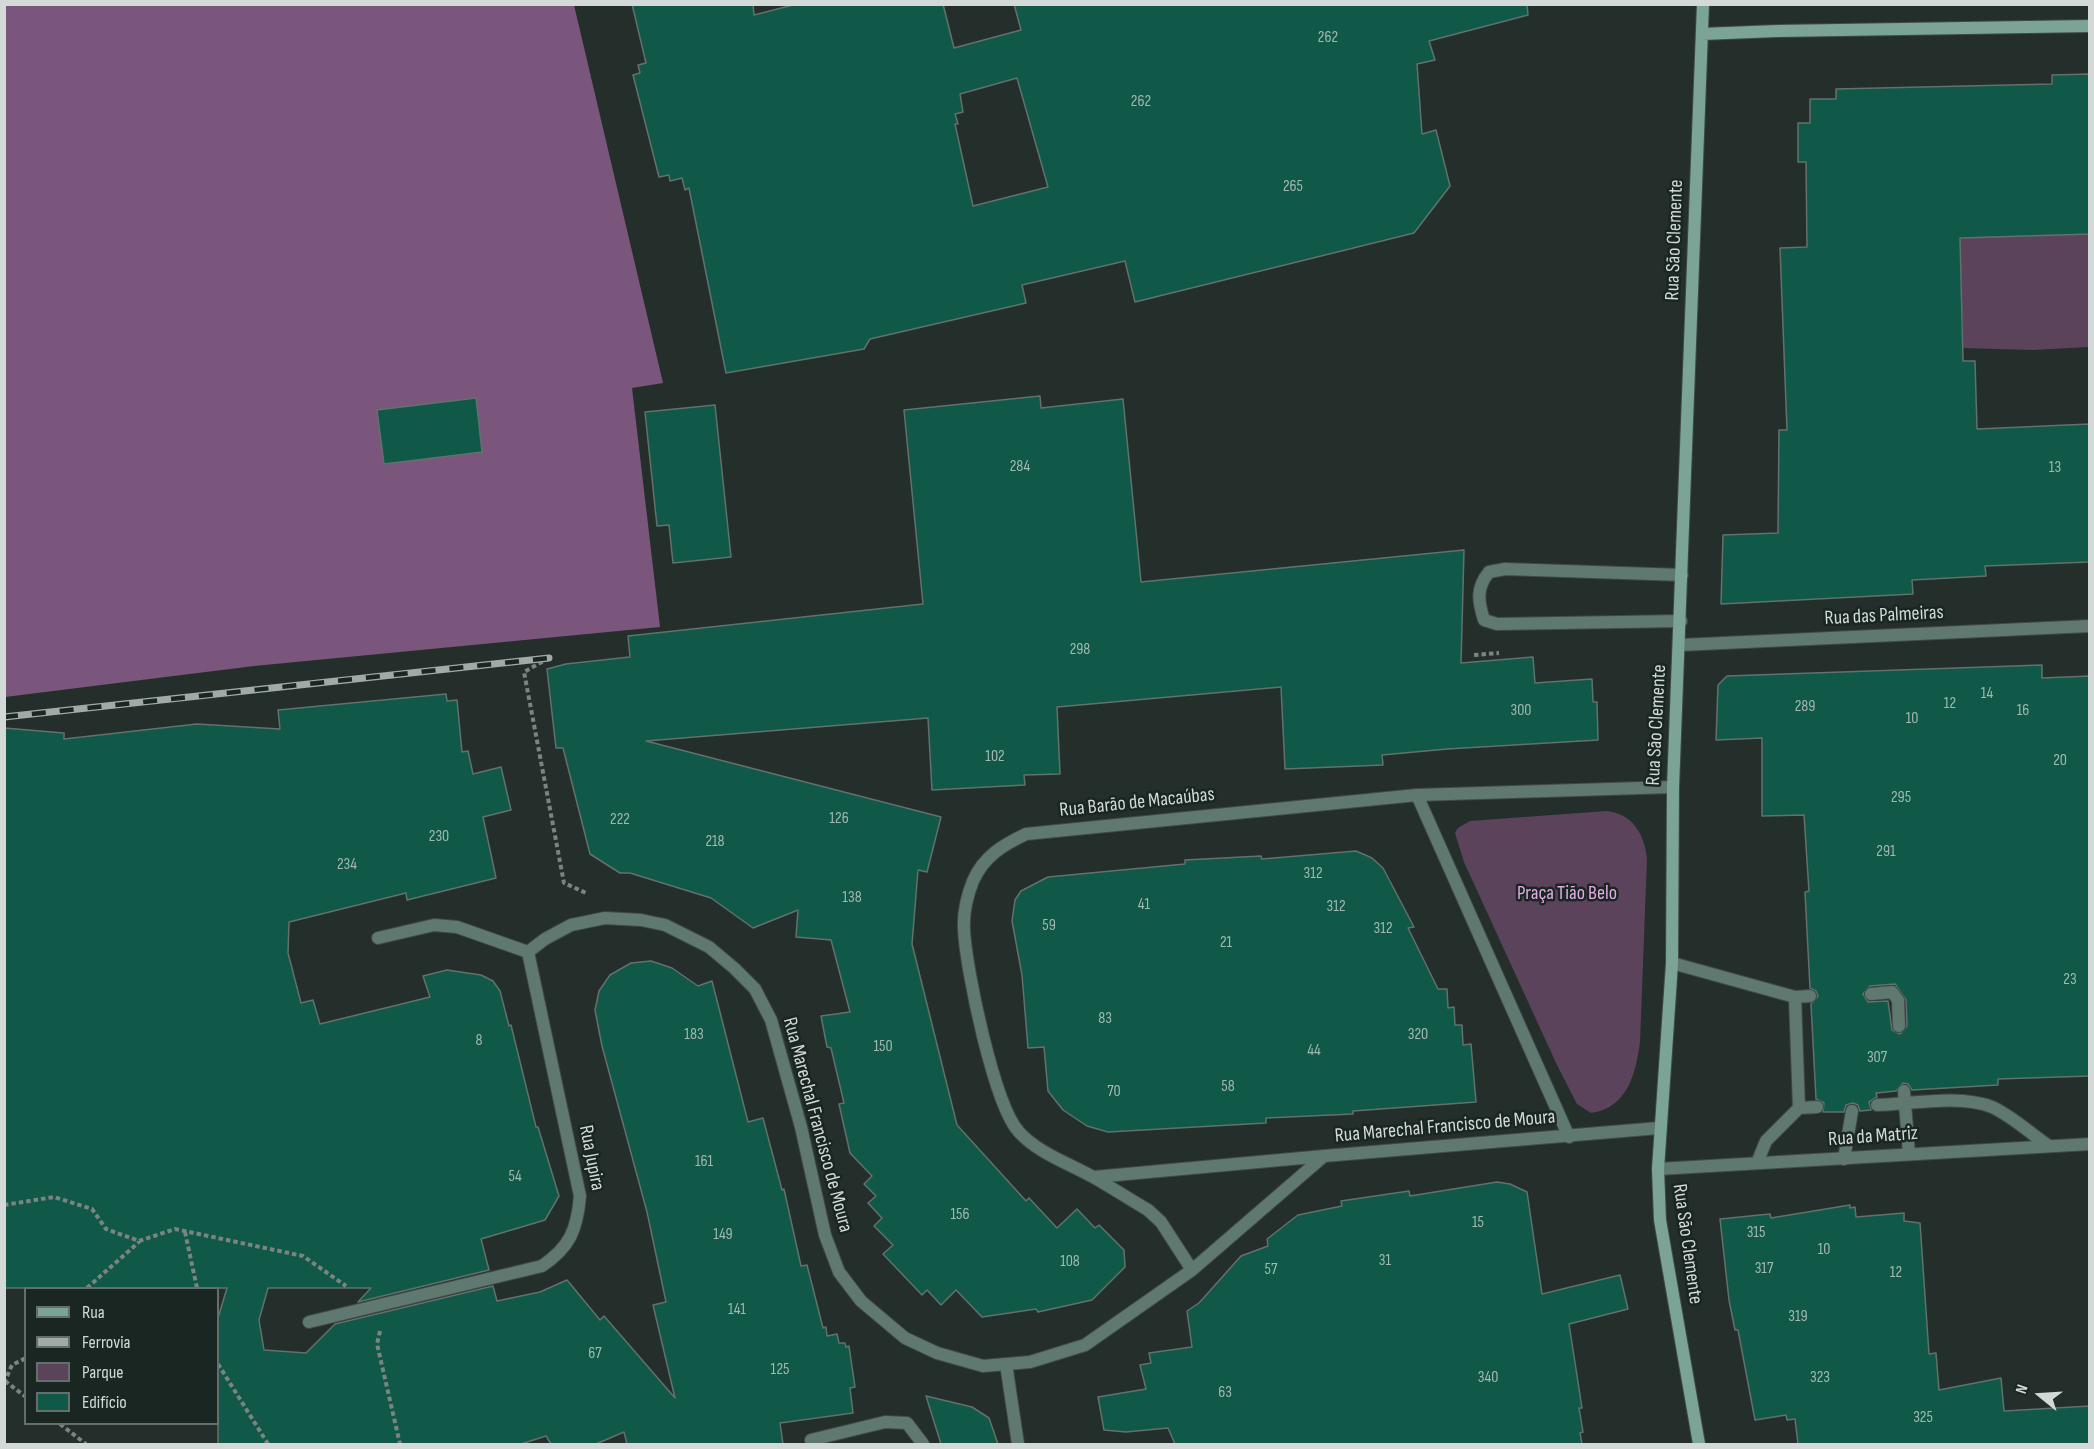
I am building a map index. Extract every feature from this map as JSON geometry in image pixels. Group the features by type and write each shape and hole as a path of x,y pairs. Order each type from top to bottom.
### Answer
{"main road":[{"name":"Rua São Clemente","path":"1699,1444 1660,1220 1658,1169 1672,963 1673,787 1703,4"},
{"path":"1702,34 2090,26"}],"street":[{"path":"1681,621 1497,624 1484,620 1478,602 1480,583 1489,572 1505,569 1682,575"},
{"name":"Rua das Palmeiras","path":"1680,645 2090,626"},
{"name":"Rua Barão de Macaúbas","path":"1094,1177 1034,1146 1017,1130 1008,1115 987,1050 968,970 964,928 966,904 980,867 999,847 1026,834 1417,795 1673,787"},
{"path":"1417,795 1569,1137 1659,1128"},
{"name":"Rua Marechal Francisco de Moura","path":"528,952 545,939 571,926 605,918 641,920 665,926 708,947 734,968 755,989 771,1020 801,1127 825,1235 839,1272 861,1301 905,1338 961,1361 983,1366 1030,1362 1084,1345 1192,1270 1324,1156"},
{"path":"378,938 434,925 457,927 528,952"},
{"name":"Rua Jupira","path":"309,1322 542,1266 559,1254 573,1235 579,1216 580,1196 528,952"},
{"path":"1672,963 1795,997 1810,996"},
{"path":"1871,994 1892,992 1898,1000 1899,1026"},
{"path":"1795,997 1799,1108"},
{"path":"1904,1091 1909,1154"},
{"path":"1877,1105 1970,1102 1992,1107 2049,1146"},
{"path":"1757,1163 1766,1141 1799,1108 1817,1107"},
{"path":"1844,1159 1852,1112"},
{"name":"Rua Marechal Francisco de Moura","path":"1094,1177 1569,1137"},
{"name":"Rua da Matriz","path":"1658,1169 2090,1144"},
{"path":"1094,1177 1148,1210 1161,1222 1192,1270"},
{"path":"1006,1364 1018,1444"},
{"path":"811,1440 885,1422 907,1423 923,1444"}],"path":[{"path":"549,658 524,672 564,883 593,896"},
{"path":"4,1205 54,1197 92,1209 105,1229 140,1241"},
{"path":"88,1287 140,1241 175,1229 303,1256 381,1305 377,1344 400,1444"},
{"path":"185,1232 197,1287"},
{"path":"24,1359 12,1365 5,1382 24,1396"},
{"path":"219,1366 268,1444"},
{"path":"61,1425 86,1444"}],"green space":[{"path":"2089,234 2089,347 2033,350 1963,348 1960,238"},
{"name":"Praça Tião Belo","path":"1607,811 1624,816 1636,827 1643,841 1647,858 1640,1042 1636,1065 1622,1096 1604,1110 1591,1113 1577,1104 1557,1065 1464,862 1455,833 1458,828 1470,821"}],"shaded area":[{"path":"4,5 574,5 663,383 632,388 660,627 254,666 5,697"}],"building":[{"path":"632,4 753,4 754,15 797,4 943,4 954,48 1021,30 1014,4 1527,4 1528,15 1429,41 1435,60 1417,64 1422,134 1436,130 1450,186 1414,233 1135,302 1125,261 1022,285 1026,303 870,339 864,349 726,373 689,188 685,190 682,178 670,181 669,175 659,177 633,75 640,73 638,65 646,63","holes":["1017,78 1048,187 973,206 955,124 958,124 955,114 963,112 960,94"]},
{"path":"2090,74 2090,234 1960,238 1963,361 1975,361 1977,429 2090,424 2090,562 1985,566 1986,576 1912,580 1913,594 1721,604 1723,535 1778,533 1779,430 1787,430 1780,248 1807,247 1806,162 1798,162 1798,123 1810,123 1810,99 1836,99 1836,89 2052,84 2052,75"},
{"path":"1040,396 1041,408 1123,399 1141,582 1464,550 1461,663 1533,657 1535,683 1592,679 1593,702 1597,702 1598,740 1382,755 1383,765 1285,769 1281,687 1057,707 1060,774 1024,775 1025,785 932,790 928,718 646,741 941,817 927,872 918,870 912,944 957,1125 1026,1201 1029,1198 1057,1228 1077,1209 1095,1228 1099,1225 1124,1250 1125,1267 1092,1300 1038,1312 1036,1309 982,1317 956,1290 941,1305 927,1290 922,1295 883,1254 893,1245 874,1226 882,1218 868,1203 876,1196 864,1184 872,1176 850,1153 839,1104 844,1103 831,1048 827,1047 821,1016 850,1012 831,940 796,937 798,910 753,928 711,898 630,873 620,873 590,854 563,748 556,748 547,669 566,664 630,657 628,636 923,604 904,410"},
{"path":"476,398 482,452 384,464 377,410"},
{"path":"715,405 731,557 673,563 669,525 657,526 645,412"},
{"path":"2042,665 2042,678 2090,676 2090,1076 1998,1079 1998,1085 1912,1090 1908,1084 1903,1083 1896,1091 1876,1093 1877,1097 1869,1102 1871,1110 1860,1111 1858,1105 1853,1103 1846,1105 1844,1112 1823,1112 1824,1103 1816,1099 1811,1004 1818,996 1816,991 1810,988 1805,892 1809,891 1804,815 1762,816 1762,738 1716,740 1718,685 1727,676","holes":["1895,984 1906,1000 1907,1026 1900,1034 1892,1030 1888,1001 1868,1002 1863,994 1870,986"]},
{"path":"446,694 447,701 457,700 462,752 468,751 473,774 501,767 511,810 483,817 496,878 407,900 406,893 289,922 288,953 301,1003 313,1000 320,1024 430,997 423,976 447,970 481,975 493,981 500,991 509,1026 511,1025 536,1127 538,1127 559,1196 545,1220 481,1239 489,1270 358,1302 371,1288 268,1288 259,1320 264,1350 306,1353 335,1324 493,1286 497,1301 540,1292 567,1280 600,1320 604,1316 675,1398 653,1305 666,1302 647,1212 602,1046 595,1010 599,991 610,975 631,963 651,961 672,968 698,986 712,981 748,1122 763,1118 782,1190 784,1189 801,1266 807,1265 823,1328 826,1327 827,1336 837,1334 839,1343 845,1343 846,1347 849,1346 855,1387 850,1388 853,1413 780,1423 783,1444 627,1444 624,1432 596,1444 551,1444 546,1436 521,1444 218,1444 219,1315 227,1288 4,1288 4,728 64,733 64,739 197,724 280,729 278,710"},
{"path":"1356,851 1372,858 1383,868 1414,927 1408,928 1438,989 1447,989 1448,1008 1454,1007 1455,1025 1462,1025 1463,1045 1471,1044 1476,1102 1353,1111 1353,1114 1266,1118 1266,1123 1108,1132 1087,1126 1063,1110 1048,1091 1044,1047 1028,1048 1022,975 1012,921 1015,900 1021,891 1048,877 1185,864 1185,860 1261,856 1262,859"},
{"path":"1497,1182 1510,1184 1527,1192 1542,1294 1620,1275 1628,1309 1569,1324 1582,1408 1579,1408 1583,1432 1580,1433 1582,1444 1175,1444 1168,1428 1126,1432 1104,1430 1098,1397 1146,1389 1140,1365 1151,1363 1149,1353 1192,1347 1187,1311 1199,1303 1241,1256 1268,1246 1267,1239 1298,1215 1342,1206 1341,1201 1409,1191 1410,1196"},
{"path":"1850,1205 1850,1208 1855,1207 1856,1217 1904,1213 1904,1221 1920,1223 1929,1354 1936,1353 1939,1390 2001,1378 2004,1411 2090,1406 2090,1444 1798,1444 1795,1419 1787,1420 1786,1415 1755,1420 1738,1330 1735,1330 1729,1300 1720,1219 1770,1214 1771,1218"},
{"path":"926,1396 972,1407 989,1418 998,1444 941,1444"}],"railway":[{"path":"4,717 549,658"}]}
